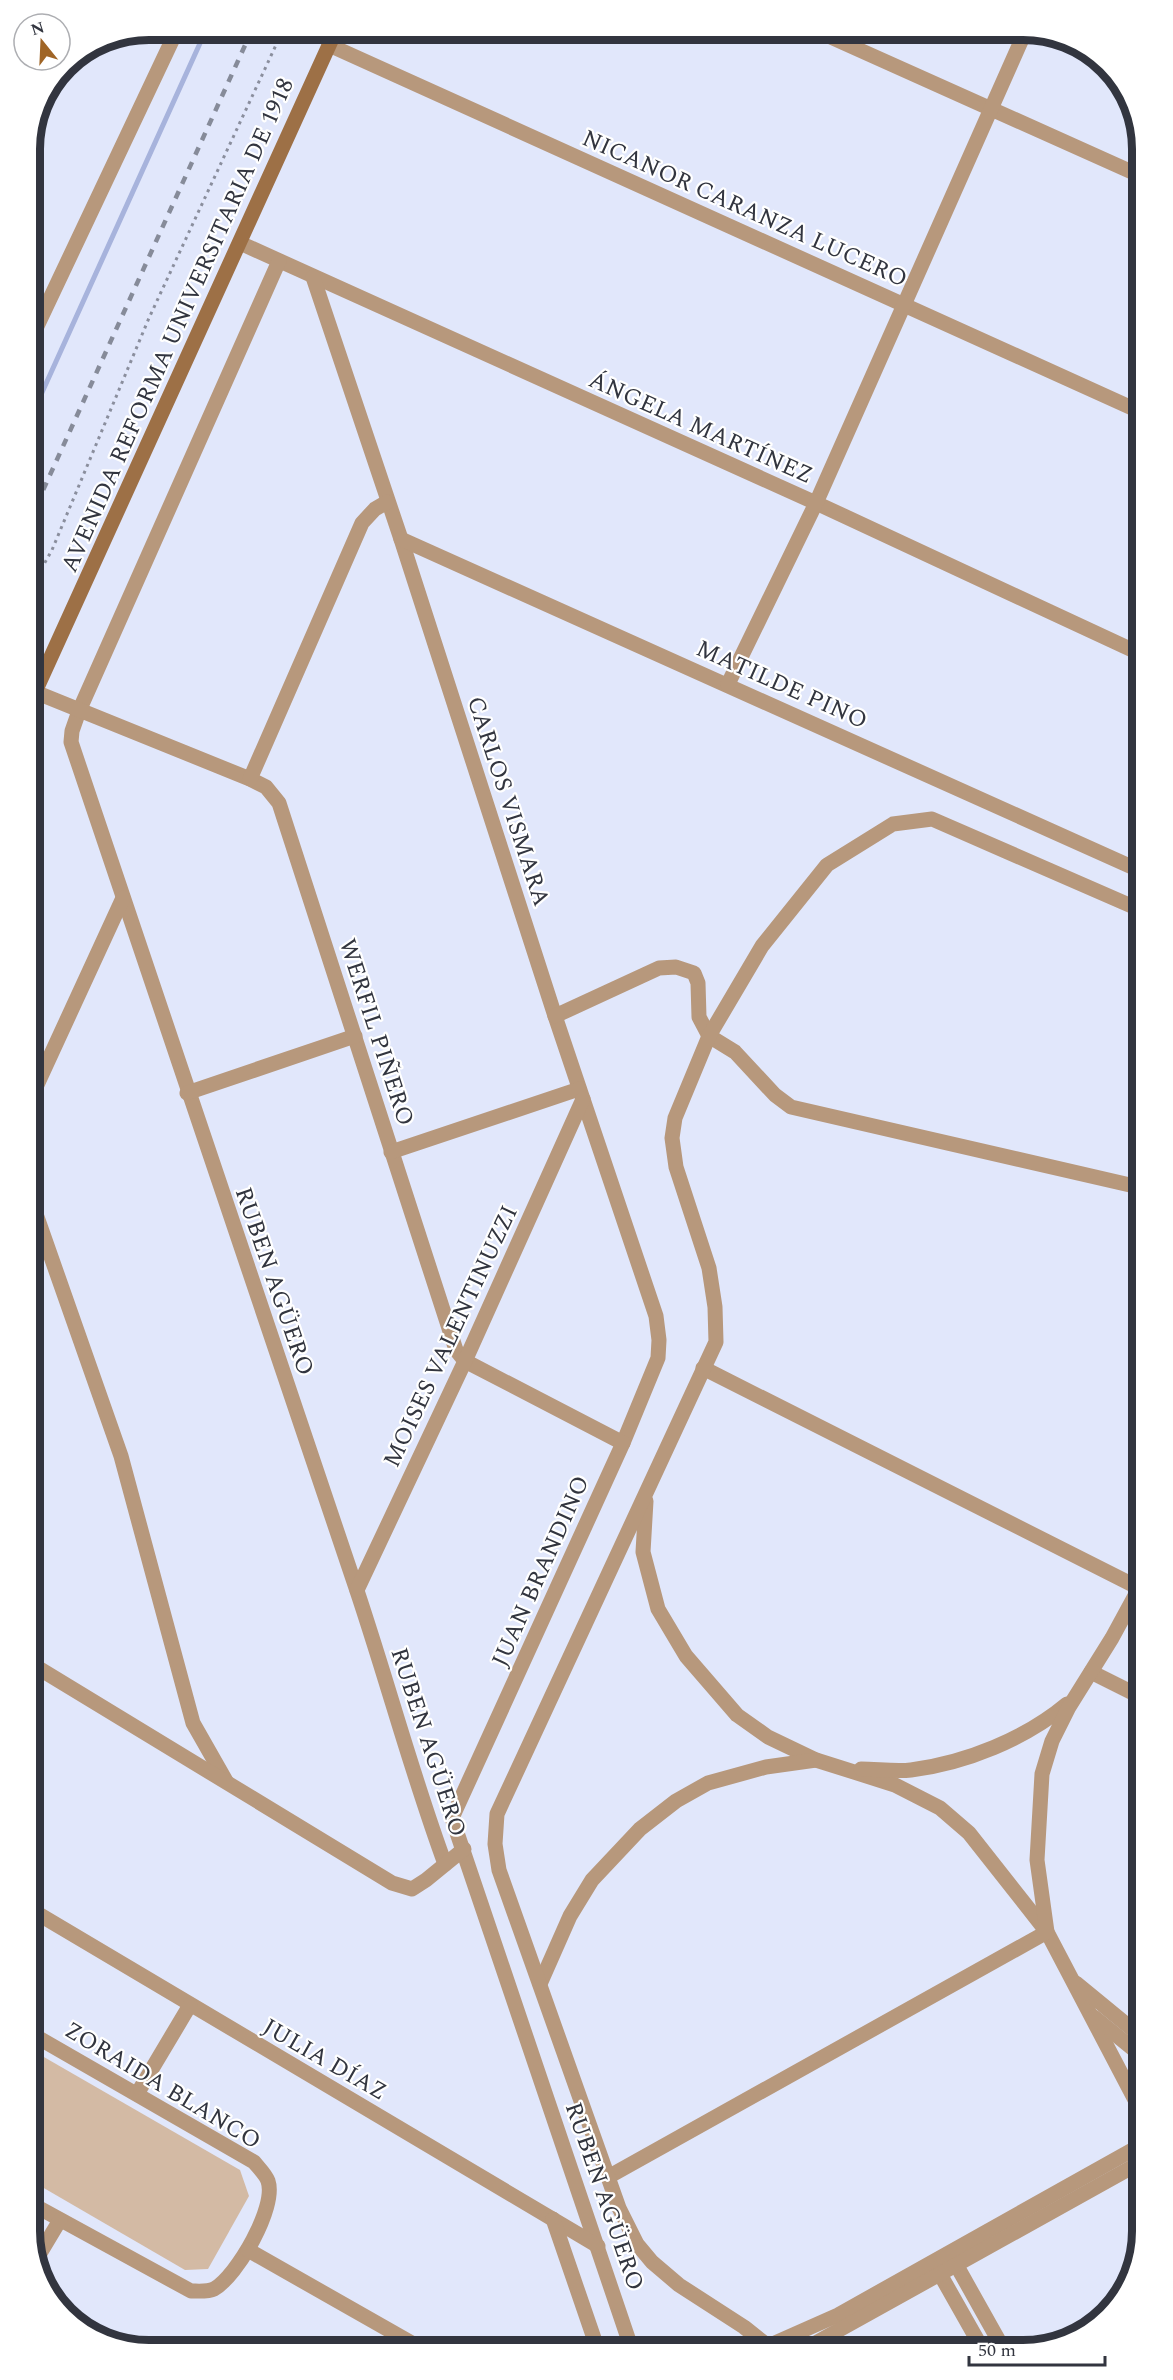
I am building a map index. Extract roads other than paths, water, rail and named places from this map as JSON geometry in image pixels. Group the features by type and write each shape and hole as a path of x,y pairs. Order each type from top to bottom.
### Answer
{"main road":[{"name":"AVENIDA REFORMA UNIVERSITARIA DE 1918","path":"41,681 331,40"}],"street":[{"path":"41,318 172,40"},
{"path":"839,41 1132,172"},
{"path":"728,684 816,503 1021,41"},
{"name":"NICANOR CARANZA LUCERO","path":"329,45 1132,409"},
{"name":"ÁNGELA MARTÍNEZ","path":"240,243 816,503 1132,650"},
{"path":"79,711 279,261"},
{"name":"CARLOS VISMARA","path":"313,277 401,539 555,1016 656,1316 659,1340"},
{"path":"250,779 362,523 375,509 387,502"},
{"name":"MATILDE PINO","path":"401,539 1132,867"},
{"name":"WERFIL PIÑERO","path":"41,700 79,711 250,779 266,787 279,803 456,1350 465,1360"},
{"name":"RUBEN AGÜERO","path":"79,711 71,742 187,1093 357,1590 419,1793 446,1864"},
{"path":"757,2340 652,2262 633,2235 619,2208 499,1870 495,1844 497,1814 716,1342 715,1307 709,1268 676,1167 672,1138 675,1118 709,1036 762,946 827,865 893,824 932,819 1132,906"},
{"path":"41,1077 123,898"},
{"path":"555,1016 659,968 676,967 694,973 698,983 699,1017 709,1036 735,1052 775,1095 791,1107 1132,1185"},
{"path":"187,1093 355,1036"},
{"path":"392,1152 581,1094"},
{"name":"MOISES VALENTINUZZI","path":"357,1590 465,1360 581,1094"},
{"path":"40,1227 121,1456 193,1723 226,1781"},
{"name":"JUAN BRANDINO","path":"452,1818 623,1443 658,1358 659,1340"},
{"path":"465,1360 623,1443"},
{"path":"704,1368 1132,1581"},
{"path":"646,1492 643,1552 658,1609 686,1656 737,1716 768,1737 816,1760 895,1785 940,1808 969,1833 1047,1932 1132,2095"},
{"path":"1047,1932 1037,1860 1042,1774 1052,1741 1074,1699 1113,1638 1132,1602"},
{"path":"40,1669 392,1883 412,1889 464,1850"},
{"path":"1091,1672 1132,1692"},
{"path":"843,1769 910,1770 939,1765 982,1752 1054,1716 1074,1699"},
{"path":"540,1984 570,1916 592,1880 640,1829 676,1801 708,1783 766,1767 816,1760"},
{"name":"RUBEN AGÜERO","path":"452,1818 629,2340"},
{"name":"JULIA DÍAZ","path":"40,1915 598,2246"},
{"path":"608,2177 1047,1932"},
{"path":"1071,1979 1132,2029"},
{"path":"136,2094 190,2005"},
{"path":"1087,2011 1132,2048"},
{"name":"ZORAIDA BLANCO","path":"40,2039 254,2162 268,2181 268,2205 248,2250 228,2278 212,2290 191,2291 40,2209"},
{"path":"820,2340 1132,2151"},
{"path":"953,2259 1132,2167"},
{"path":"553,2219 594,2340"},
{"path":"43,2249 60,2220"},
{"path":"248,2250 405,2339"},
{"path":"953,2259 999,2340"},
{"path":"786,2340 937,2268"},
{"path":"937,2268 977,2340"}],"waterway":[{"path":"41,395 201,40"}],"railway":[{"path":"41,495 247,40"}]}
